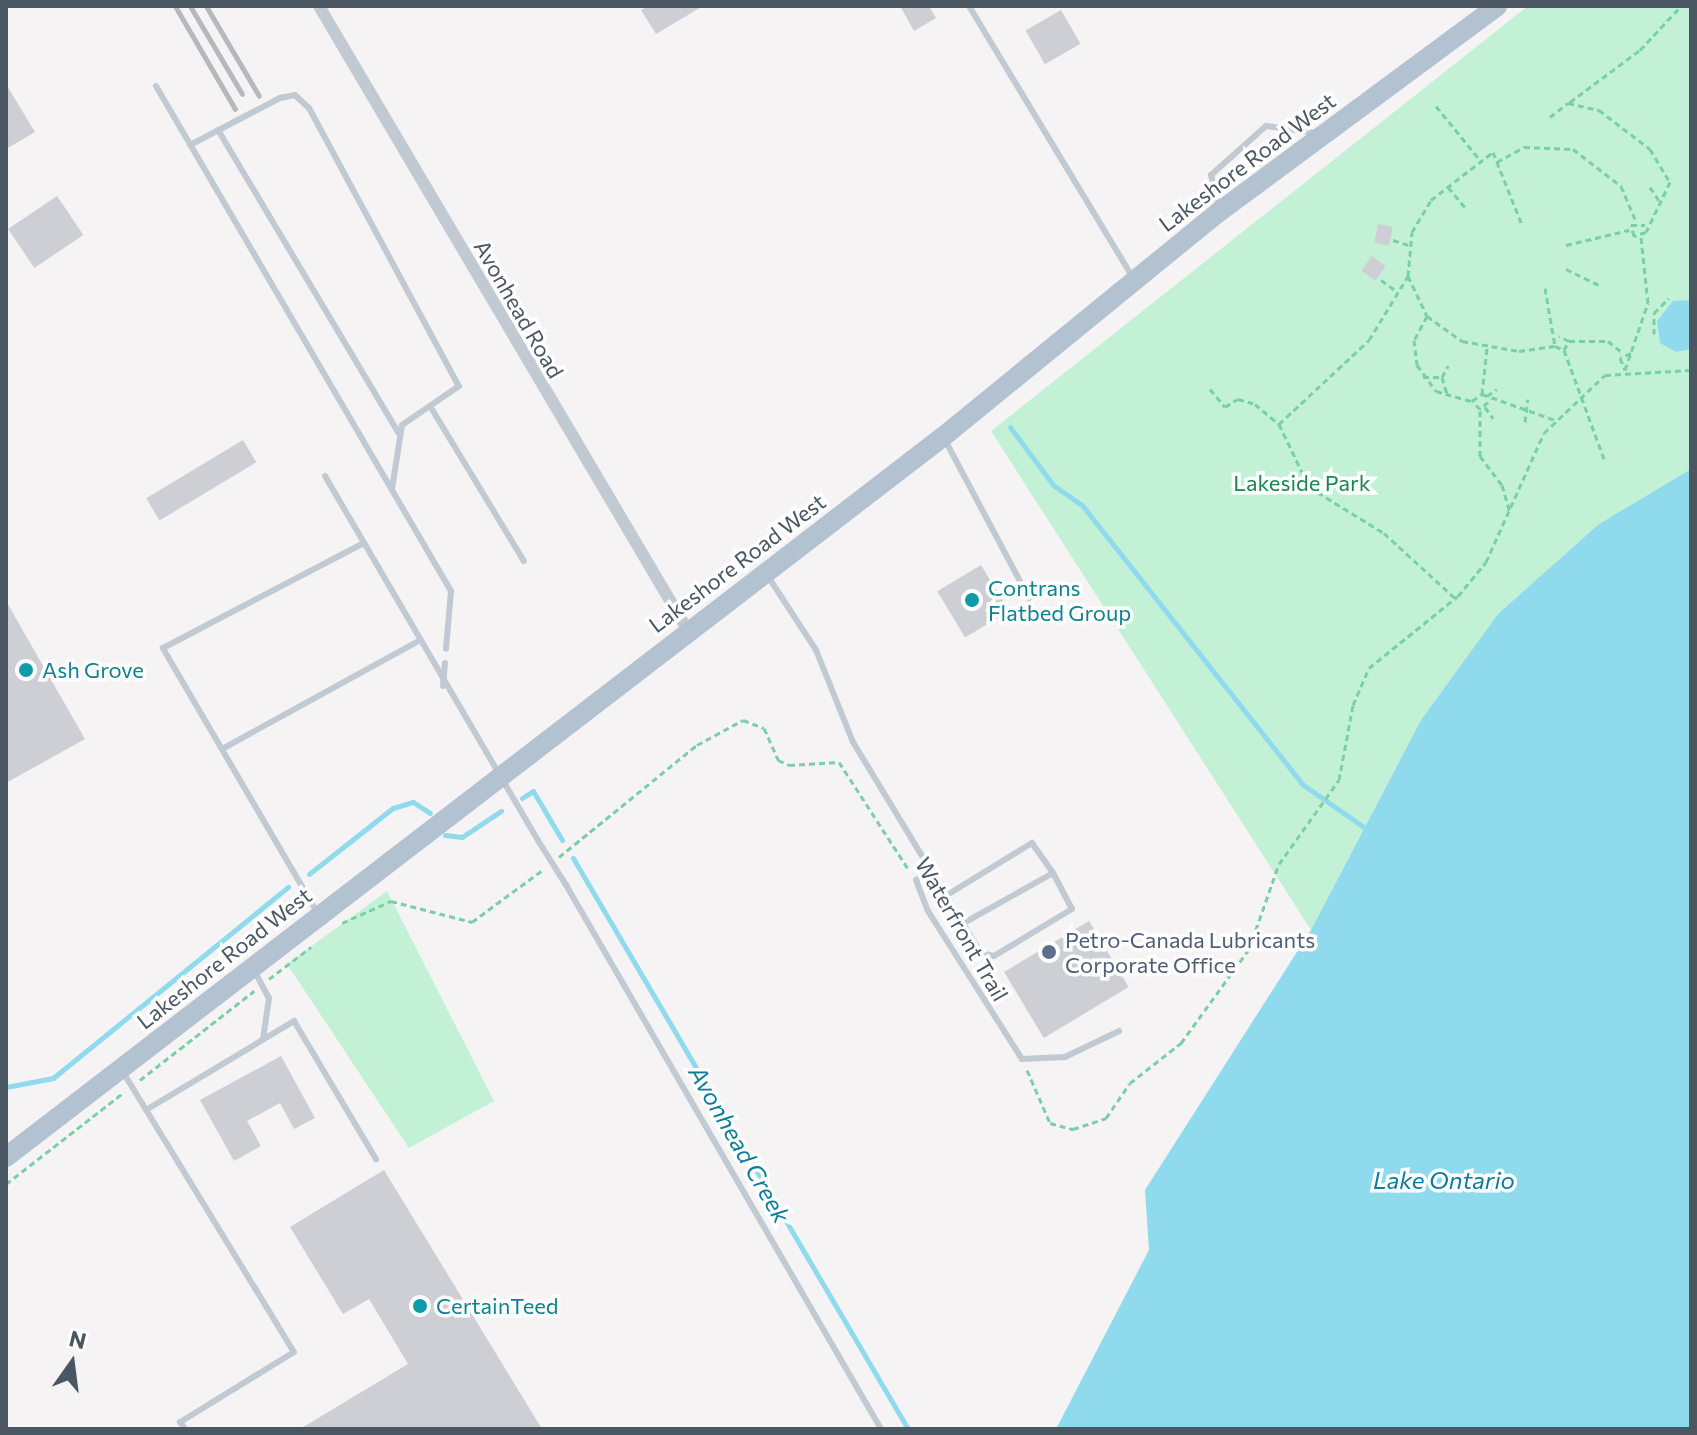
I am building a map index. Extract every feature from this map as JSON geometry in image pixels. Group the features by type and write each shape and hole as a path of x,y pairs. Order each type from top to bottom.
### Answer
{"main road":[{"name":"Lakeshore Road West","path":"6,1157 126,1077 258,976 499,777 944,436 1133,278 1497,6"}],"street":[{"name":"Avonhead Road","path":"319,6 688,631"}],"lane":[{"path":"969,6 1133,278"},
{"path":"156,86 451,591 446,649"},
{"path":"190,145 280,98 295,95 309,108 459,386 398,432"},
{"path":"1219,212 1211,175 1266,126 1324,134"},
{"path":"218,130 398,432 392,489"},
{"path":"430,406 524,561"},
{"path":"944,436 1029,598"},
{"path":"325,476 417,642 566,885 881,1429"},
{"path":"324,924 163,648 362,544"},
{"path":"765,572 816,650 853,742 981,953 994,956 1072,909 1053,873 1032,843 947,895"},
{"path":"222,749 417,642"},
{"path":"443,686 445,663"},
{"path":"916,880 931,871"},
{"path":"964,923 1053,873"},
{"name":"Waterfront Trail","path":"916,880 963,974 1022,1059"},
{"path":"258,976 270,1009 263,1039"},
{"path":"146,1110 294,1021 376,1159"},
{"path":"1022,1059 1065,1057 1119,1031"},
{"path":"126,1077 294,1352 180,1422 185,1429"}],"path":[{"path":"1550,117 1640,50 1681,6"},
{"path":"1568,103 1599,110 1637,134 1670,182 1662,205 1645,225 1641,237 1646,311 1631,353 1634,360 1625,370"},
{"path":"1436,106 1480,160"},
{"path":"1497,162 1524,147 1573,149 1621,186 1636,222 1645,225"},
{"path":"1522,225 1493,152 1431,200 1408,245 1408,276 1427,316 1449,335 1487,348 1555,346 1564,350"},
{"path":"1448,187 1465,207"},
{"path":"1650,187 1662,205"},
{"path":"1566,245 1630,230 1636,222"},
{"path":"1630,230 1641,237"},
{"path":"1393,240 1408,245"},
{"path":"1566,269 1599,285"},
{"path":"1279,424 1369,340 1395,290 1408,276"},
{"path":"1381,280 1395,290"},
{"path":"1545,288 1559,336 1555,346"},
{"path":"1654,334 1654,313 1669,298"},
{"path":"1646,311 1654,313"},
{"path":"1427,316 1413,355 1423,377 1447,395 1527,409 1555,420"},
{"path":"1559,336 1569,341 1608,341 1623,353 1631,353"},
{"path":"1569,341 1564,350 1604,459"},
{"path":"1487,348 1480,456 1502,485 1510,513"},
{"path":"1623,353 1625,370"},
{"path":"1447,395 1442,377 1448,366"},
{"path":"1022,1059 1050,1123 1073,1129 1106,1118 1220,995 1265,921 1279,864 1339,780 1353,705 1369,668 1455,598 1486,562 1555,420 1605,375 1625,370 1691,370"},
{"path":"1423,377 1442,377"},
{"path":"1210,389 1225,407 1238,399 1255,404 1279,424 1309,487 1384,533 1455,598"},
{"path":"1470,389 1484,402 1493,418"},
{"path":"1484,402 1497,389"},
{"path":"1472,401 1476,395"},
{"path":"1525,422 1528,399"},
{"name":"Waterfront Trail","path":"324,924 391,901 449,918 483,917 697,745 743,720 764,728 778,760 789,765 839,762 916,880"},
{"path":"6,1184 126,1077 258,976 319,940"}],"green space":[{"name":"Lakeside Park","path":"1528,6 1691,6 1691,469 1599,524 1498,614 1421,720 1311,930 991,431"},
{"path":"387,891 494,1101 409,1148 287,964"}],"water":[{"path":"1691,300 1691,349 1676,352 1660,343 1657,321 1673,301"},
{"name":"Lake Ontario","path":"1691,469 1691,1429 1056,1429 1149,1250 1145,1190 1311,930 1421,720 1498,614 1599,524"}],"building":[{"path":"649,6 703,6 656,34 641,10"},
{"path":"900,6 929,6 936,18 914,31"},
{"path":"1061,10 1080,44 1045,64 1025,30"},
{"path":"6,84 35,132 6,149"},
{"path":"57,196 83,235 34,268 8,229"},
{"path":"1378,224 1393,227 1389,246 1374,243"},
{"path":"1372,256 1386,266 1375,281 1361,271"},
{"path":"243,440 256,462 160,520 146,498"},
{"name":"Contrans Flatbed Group","path":"981,565 1009,611 965,638 937,591"},
{"name":"Ash Grove","path":"6,601 85,739 6,783"},
{"path":"1089,921 1129,987 1044,1038 1004,972"},
{"path":"281,1056 315,1118 294,1129 280,1103 247,1121 261,1146 234,1161 200,1100"},
{"name":"CertainTeed","path":"384,1170 542,1429 300,1429 408,1364 369,1299 343,1314 290,1227"}],"waterway":[{"path":"1010,427 1053,485 1082,505 1302,784 1368,830"},
{"name":"Avonhead Creek","path":"522,798 533,791 562,840"},
{"name":"Avonhead Creek","path":"309,874 393,808 413,802 430,813"},
{"name":"Avonhead Creek","path":"445,835 462,837 501,811"},
{"name":"Avonhead Creek","path":"573,858 908,1429"},
{"name":"Avonhead Creek","path":"6,1087 53,1078 288,887"}],"railway":[{"path":"175,6 235,109"},
{"path":"190,6 242,94"},
{"path":"206,6 259,96"}],"place":[{"name":"Contrans Flatbed Group","path":"972,600"},
{"name":"Ash Grove","path":"26,670"},
{"name":"Petro-Canada Lubricants Corporate Office","path":"1049,952"},
{"name":"CertainTeed","path":"420,1306"}]}
